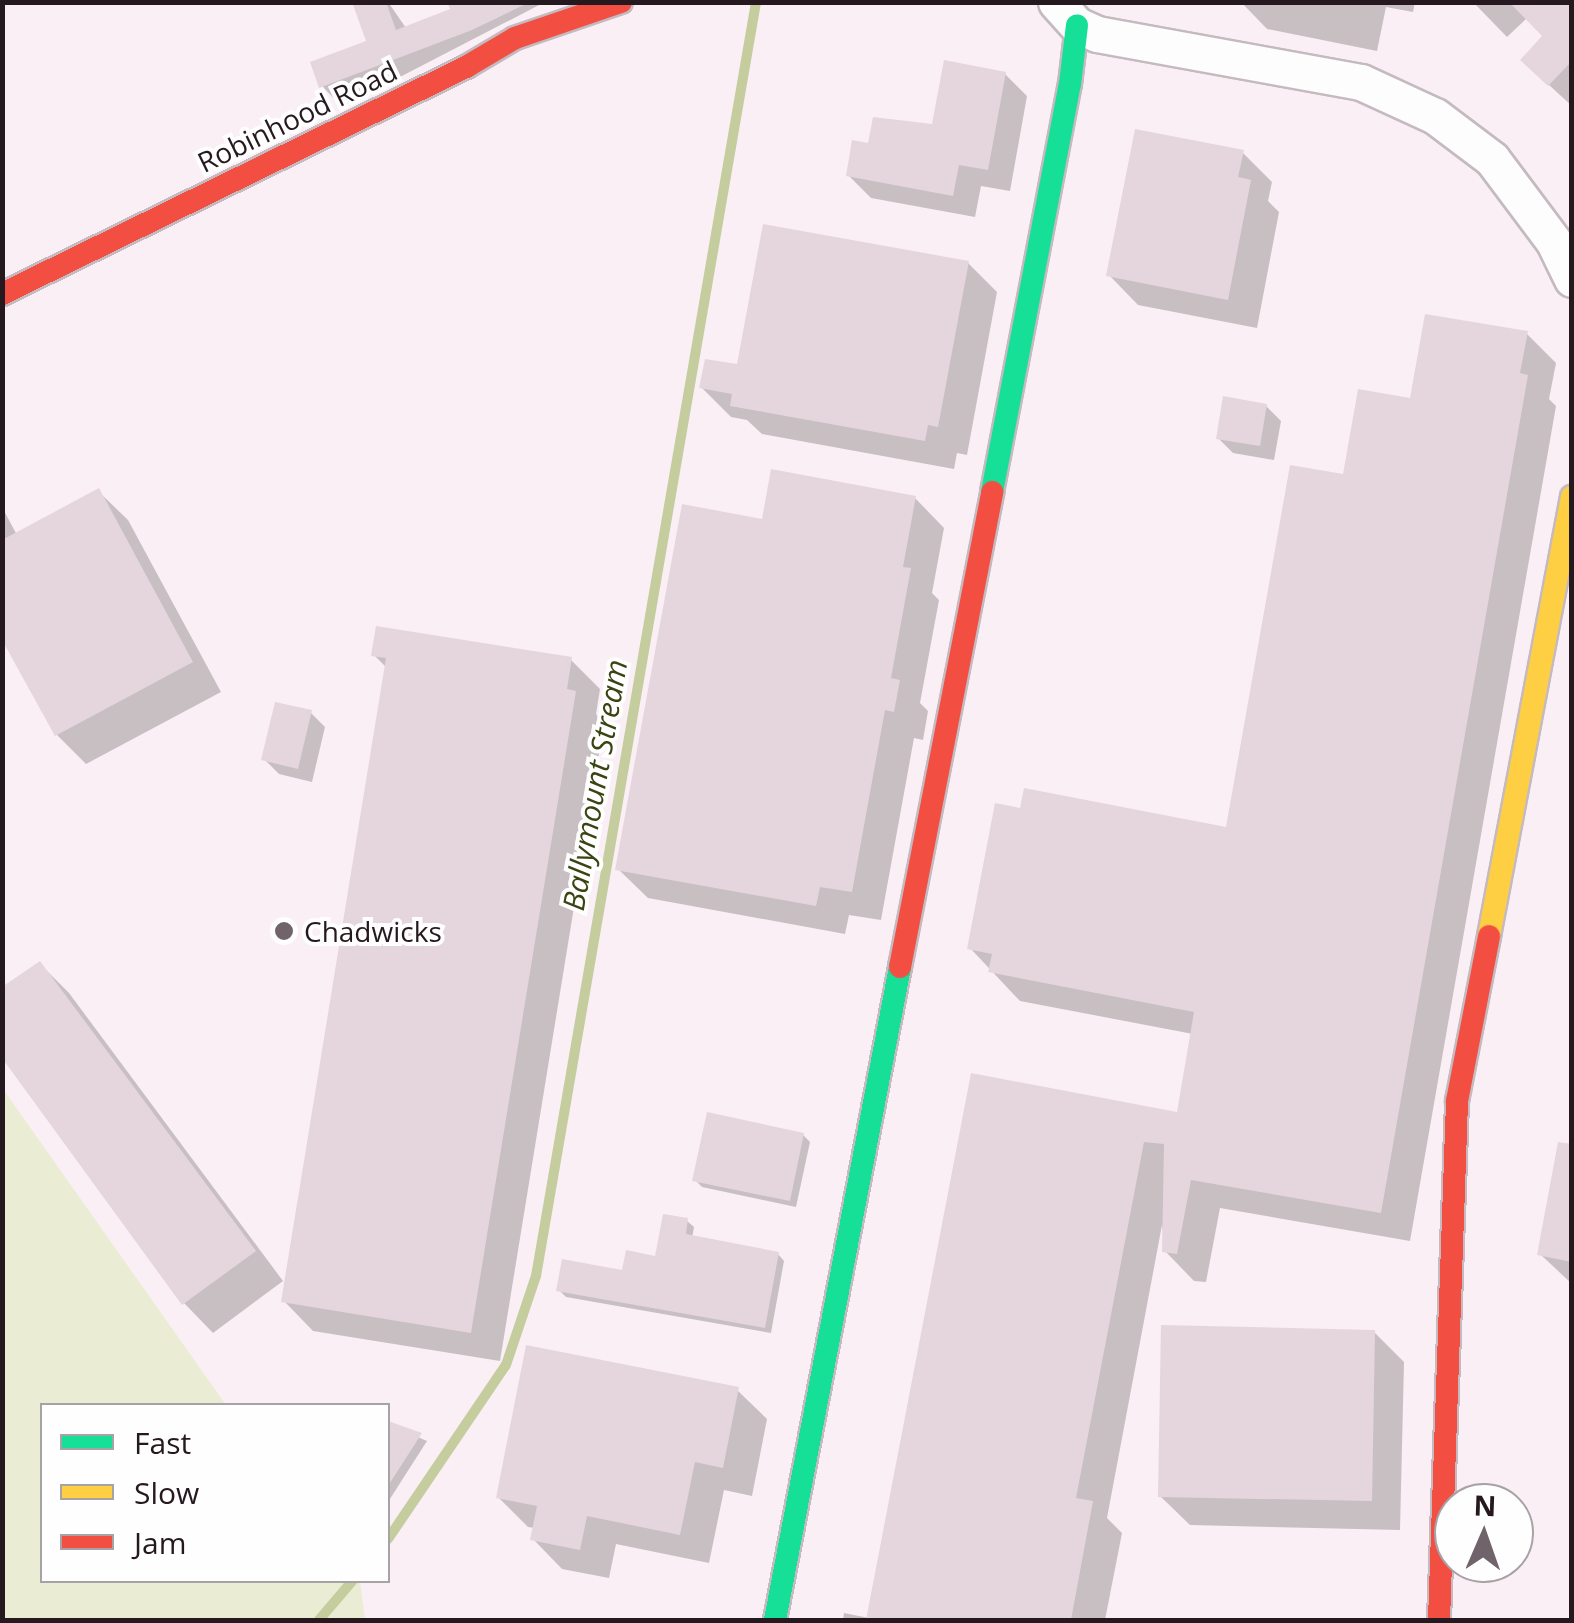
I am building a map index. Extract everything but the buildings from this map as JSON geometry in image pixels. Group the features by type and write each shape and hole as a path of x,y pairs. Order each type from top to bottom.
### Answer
{"street":[{"name":"Robinhood Road","path":"2,294 466,67 515,38 621,2"},
{"path":"1066,14 1097,34 1362,82 1435,116 1492,159 1554,242 1572,279"},
{"path":"775,1620 1070,84 1066,14"},
{"path":"1439,1620 1457,1100 1572,497"}],"green space":[{"path":"3,1089 225,1403 40,1403 40,1583 360,1583 365,1620 3,1620"}],"waterway":[{"name":"Ballymount Stream","path":"390,1536 506,1365 536,1276 756,2"},
{"name":"Ballymount Stream","path":"319,1620 350,1583"}],"traffic: fast":[{"path":"992,492 1070,84 1077,25"},
{"path":"775,1620 900,967"}],"traffic: slow":[{"path":"1489,936 1572,497"}],"traffic: jam":[{"path":"2,294 466,67 515,38 621,2"},
{"path":"900,967 992,492"},
{"path":"1439,1620 1457,1101 1489,936"}],"place":[{"name":"Chadwicks","path":"284,931"}]}
